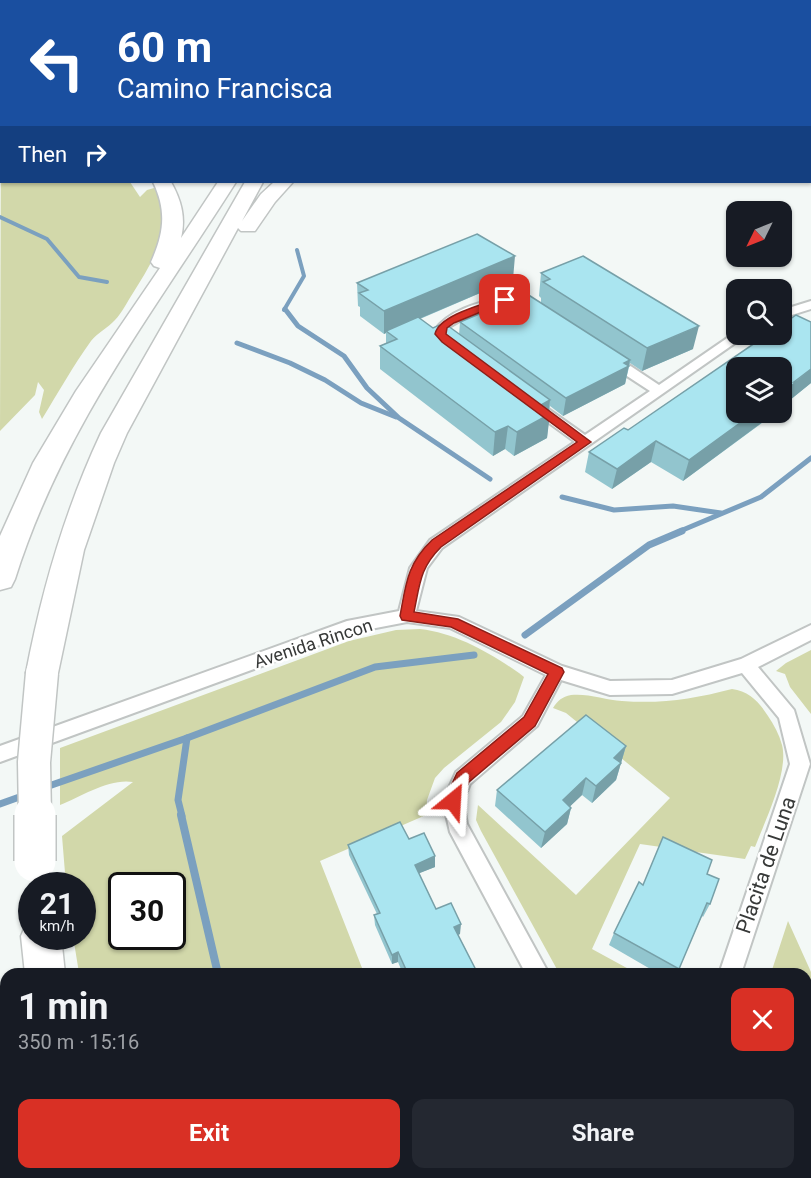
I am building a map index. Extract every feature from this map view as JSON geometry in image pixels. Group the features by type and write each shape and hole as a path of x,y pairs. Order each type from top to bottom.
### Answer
{"highway":[{"path":"131,324 172,240 173,208 162,183"},
{"path":"0,579 26,506 52,451 131,324 226,183"},
{"path":"36,872 34,762 42,672 54,601 68,548 94,475 114,433 253,183"},
{"path":"184,310 268,198 283,183"},
{"path":"42,950 44,968"}],"street":[{"path":"455,347 442,337 440,331 442,327 450,321 494,302 518,301 541,313"},
{"path":"792,311 811,305"},
{"path":"407,616 415,572 429,550 726,345"},
{"path":"600,352 659,391"},
{"path":"519,394 585,442"},
{"name":"Avenida Rincon","path":"0,754 352,626 407,616 453,622 557,672 610,688 672,687 746,665 811,632"},
{"name":"Placita de Luna","path":"732,968 800,764 787,715 746,665"},
{"path":"535,968 457,826 453,801 463,778 530,721 557,672"}],"green space":[{"path":"1,183 131,183 140,197 147,190 154,188 163,215 159,243 154,256 122,311 91,341 42,419 39,412 44,390 38,382 35,395 0,431"},
{"path":"420,629 459,639 496,658 524,677 515,702 501,722 444,768 435,778 427,800 426,815 320,861 362,968 78,968 75,950 96,950 96,872 65,872 62,836 133,782 124,781 106,785 60,805 60,748 349,641 396,630"},
{"path":"811,650 811,714 790,687 785,674 776,671"},
{"path":"732,689 744,692 765,711 778,733 782,745 782,769 770,810 755,847 751,846 745,859 640,844 592,949 627,968 556,968 481,831 476,820 478,805 576,895 670,798 566,713 553,708 560,699 571,695 650,702 704,696"},
{"path":"788,921 809,968 773,968"}],"building":[{"path":"477,234 515,256 384,311 359,293 368,290 357,283"},
{"path":"583,256 699,326 647,348 543,282 550,279 541,273"},
{"path":"527,294 630,360 624,363 629,366 566,398 460,322"},
{"path":"796,315 811,322 811,369 792,385 792,357 734,357 752,345 792,345 792,318"},
{"path":"418,317 433,328 444,323 550,400 539,406 550,414 517,432 508,426 495,432 380,346 397,339 386,331"},
{"path":"726,363 726,423 740,423 689,460 656,441 617,469 589,452 624,428 628,430"},
{"path":"586,715 626,746 614,758 621,763 596,786 586,778 563,800 571,808 545,832 497,790"},
{"path":"400,822 409,839 424,833 435,856 415,865 436,909 451,903 461,924 454,927 475,968 405,968 398,952 392,955 374,915 380,913 348,845"},
{"path":"663,837 712,860 707,874 719,879 710,904 707,903 679,968 614,933 639,882 643,885"}],"waterway":[{"path":"0,217 47,239 79,277 107,282"},
{"path":"284,310 304,276 297,250"},
{"path":"285,309 298,326 344,356 367,388 399,418 490,479"},
{"path":"237,343 290,363 325,380 361,403 396,417"},
{"path":"678,532 761,497 811,458"},
{"path":"562,497 614,510 673,506 721,513"},
{"path":"525,635 649,545 682,531"},
{"path":"187,738 375,667 474,655"},
{"path":"43,788 187,738"},
{"path":"182,816 178,800 187,738"},
{"path":"0,804 25,795"},
{"path":"181,815 217,968"}],"route":[{"path":"453,801 463,778 530,721 557,672 453,622 407,616 415,572 423,557 436,544 585,442 440,334 442,327 450,321 494,302 505,300"}]}
